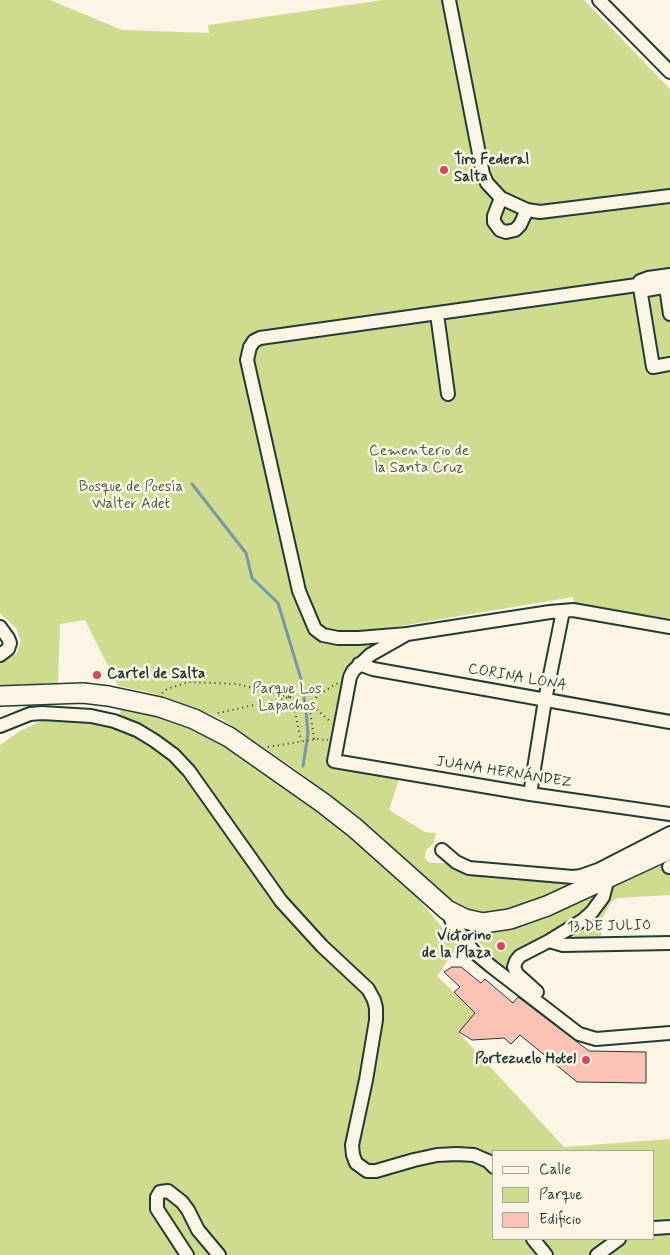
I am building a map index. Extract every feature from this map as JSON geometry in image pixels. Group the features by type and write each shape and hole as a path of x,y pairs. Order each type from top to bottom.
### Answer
{"highway":[{"path":"0,696 83,694 149,704 194,719 230,737 323,803 355,828 447,910 465,919 483,923 510,919 547,906 608,878 670,860"}],"street":[{"path":"449,0 483,174 492,191 501,198 527,210 540,212 670,196"},
{"path":"599,0 670,72"},
{"path":"501,198 494,216 494,222 500,230 506,232 515,230 520,225 527,210"},
{"path":"670,314 669,283 648,278 640,281 639,287 653,367 670,364"},
{"path":"639,287 260,338 254,341 247,360 299,591 315,629 323,635 338,638 359,638 407,634 563,611 582,611 670,627"},
{"path":"437,314 448,394"},
{"path":"530,794 545,700 563,611"},
{"path":"0,627 10,643 8,648 0,655"},
{"path":"340,731 350,677 359,664 370,655 407,634"},
{"name":"CORINA LONA","path":"359,664 372,669 670,722"},
{"path":"0,726 18,718 42,712 91,716 114,721 136,730 174,755 189,771 281,901 322,946 368,989 374,1000 376,1020 366,1080 352,1144 356,1163 367,1171 376,1171 437,1155 457,1154 474,1155 488,1161 492,1165"},
{"name":"JUANA HERNÁNDEZ","path":"340,731 334,762 530,794 670,814"},
{"path":"442,850 456,862 469,868 573,877 598,870 670,833"},
{"path":"566,1023 517,974 514,967 520,956 584,920 603,897 608,878"},
{"path":"447,910 453,924 474,952 579,1034 596,1038 670,1033"},
{"name":"13 DE JULIO","path":"549,941 563,944 670,942"},
{"path":"186,1255 157,1209 157,1196 160,1192 168,1190 182,1202 198,1230 219,1255"},
{"path":"655,1228 670,1227"},
{"path":"535,1240 546,1255"},
{"path":"597,1255 618,1240"}],"path":[{"path":"309,702 350,677"},
{"path":"149,704 167,689 189,682 237,684 309,702 340,731"},
{"path":"194,719 290,697"},
{"path":"290,697 296,712 301,741"},
{"path":"266,747 314,739 309,702"}],"green space":[{"path":"0,0 50,0 122,30 209,33 208,25 383,0 584,0 670,89 670,619 575,604 573,597 346,635 335,645 377,643 352,661 344,673 332,763 400,776 389,810 425,832 436,833 433,844 426,850 425,858 430,863 448,863 590,879 507,916 464,913 402,862 384,839 358,816 291,766 220,718 153,693 118,686 85,620 60,624 58,683 0,686 0,661 16,654 21,642 16,628 0,613"},
{"path":"121,705 155,714 209,733 350,830 403,881 458,946 437,976 475,1013 459,1033 564,1147 670,1139 670,1255 0,1255 0,745 20,731 52,716 119,721"},
{"path":"670,858 670,895 618,898 612,901 602,919 601,938 578,939 574,936 573,931 615,884"},
{"path":"591,896 594,898 594,904 579,917 524,947 505,968 461,925 494,932 516,928 548,918"}],"building":[{"path":"452,967 461,967 481,983 485,979 513,1003 518,997 589,1051 646,1052 646,1083 577,1082 520,1035 511,1044 504,1038 472,1040 459,1032 475,1013 454,992 460,987 444,972"}],"waterway":[{"path":"192,484 246,553 252,578 278,603 301,679 306,710 308,734 303,766"}],"place":[{"name":"Tiro Federal Salta","path":"444,170"},
{"name":"Cartel de Salta","path":"97,675"},
{"name":"Victorino de la Plaza","path":"501,946"},
{"name":"Portezuelo Hotel","path":"586,1060"}],"park label":[{"name":"Cementerio de la Santa Cruz","path":"419,460"},
{"name":"Bosque de Poesía Walter Adet","path":"131,496"},
{"name":"Parque Los Lapachos","path":"287,698"}]}
